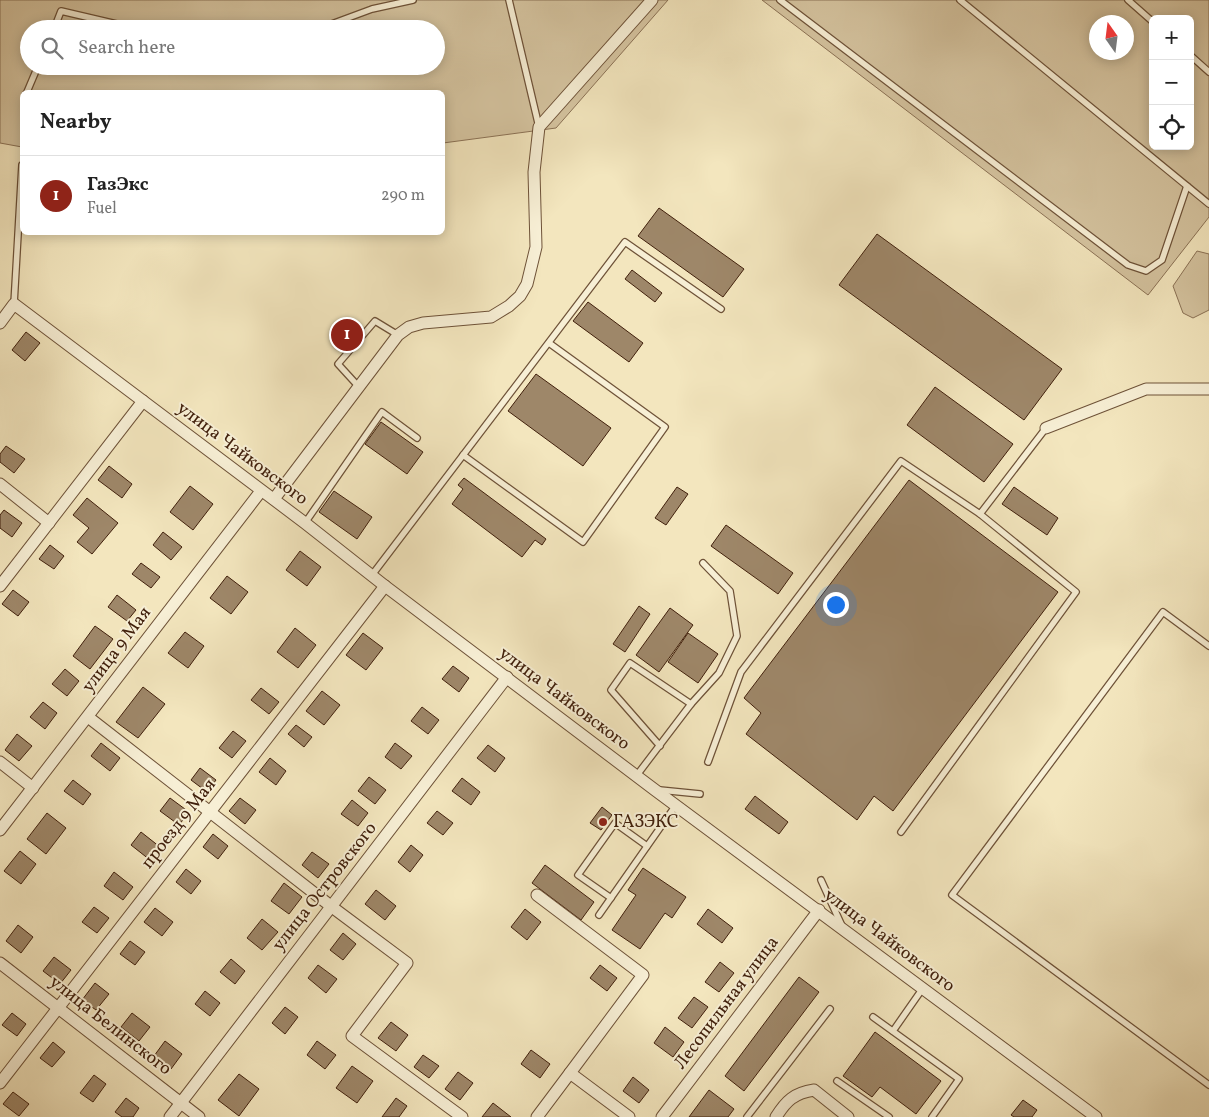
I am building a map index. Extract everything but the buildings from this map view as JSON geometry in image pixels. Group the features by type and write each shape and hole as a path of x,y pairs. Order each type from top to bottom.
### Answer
{"street":[{"path":"274,499 398,335 408,327 423,323 491,317 509,306 520,296 530,273 536,247 534,172 539,127 652,0"},
{"path":"0,323 14,304"},
{"name":"улица Чайковского","path":"14,304 274,499 385,586 655,790 1096,1117"},
{"path":"1046,428 1146,389 1209,389"},
{"path":"0,586 143,402"},
{"path":"0,484 49,522"},
{"name":"улица 9 Мая","path":"0,830 261,491"},
{"name":"проезд 9 Мая","path":"0,1083 385,586"},
{"name":"улица Островского","path":"170,1117 507,677"},
{"path":"88,717 407,963 352,1036 462,1117"},
{"path":"0,762 33,788"},
{"path":"536,895 643,974 537,1117"},
{"name":"Лесопильная улица","path":"662,1117 819,910"},
{"name":"улица Белинского","path":"0,963 199,1117"},
{"path":"570,1073 629,1117"},
{"path":"776,1117 786,1102 804,1092 814,1090 848,1117"}],"lane":[{"path":"342,20 372,9 413,0"},
{"path":"509,0 539,127"},
{"path":"780,0 1128,265 1146,271 1162,260 1187,186"},
{"path":"960,0 1209,204"},
{"path":"1128,0 1149,18"},
{"path":"58,20 61,11 100,20"},
{"path":"1194,59 1209,72"},
{"path":"28,90 34,75"},
{"path":"14,304 20,200"},
{"path":"372,575 625,242 720,309"},
{"path":"359,387 338,364 375,320 398,335"},
{"path":"463,455 583,542 665,427 548,343"},
{"path":"305,523 382,412 416,438"},
{"path":"980,514 1046,428"},
{"path":"708,762 741,672 901,461 980,514 1076,592 901,832"},
{"path":"637,776 691,704 719,673 737,636 730,591 703,563"},
{"path":"1209,646 1163,612 952,895 1209,1085"},
{"path":"660,746 611,690 630,662 691,704"},
{"path":"655,790 700,794"},
{"path":"599,915 676,805"},
{"path":"611,898 578,875 615,823 647,846"},
{"path":"821,880 844,930"},
{"path":"893,1031 923,988"},
{"path":"748,1117 830,1009"},
{"path":"873,1017 959,1079 932,1117"},
{"path":"837,1081 889,1117"}],"shaded area":[{"path":"0,0 668,0 556,128 445,143 445,90 20,90 20,147 0,143"},
{"path":"762,0 1209,0 1209,217 1148,295"},
{"path":"1197,251 1209,254 1209,310 1193,318 1183,313 1173,286"}],"place":[{"name":"ГазЭкс","path":"347,335"},
{"name":"ГАЗЭКС","path":"603,822"}]}
